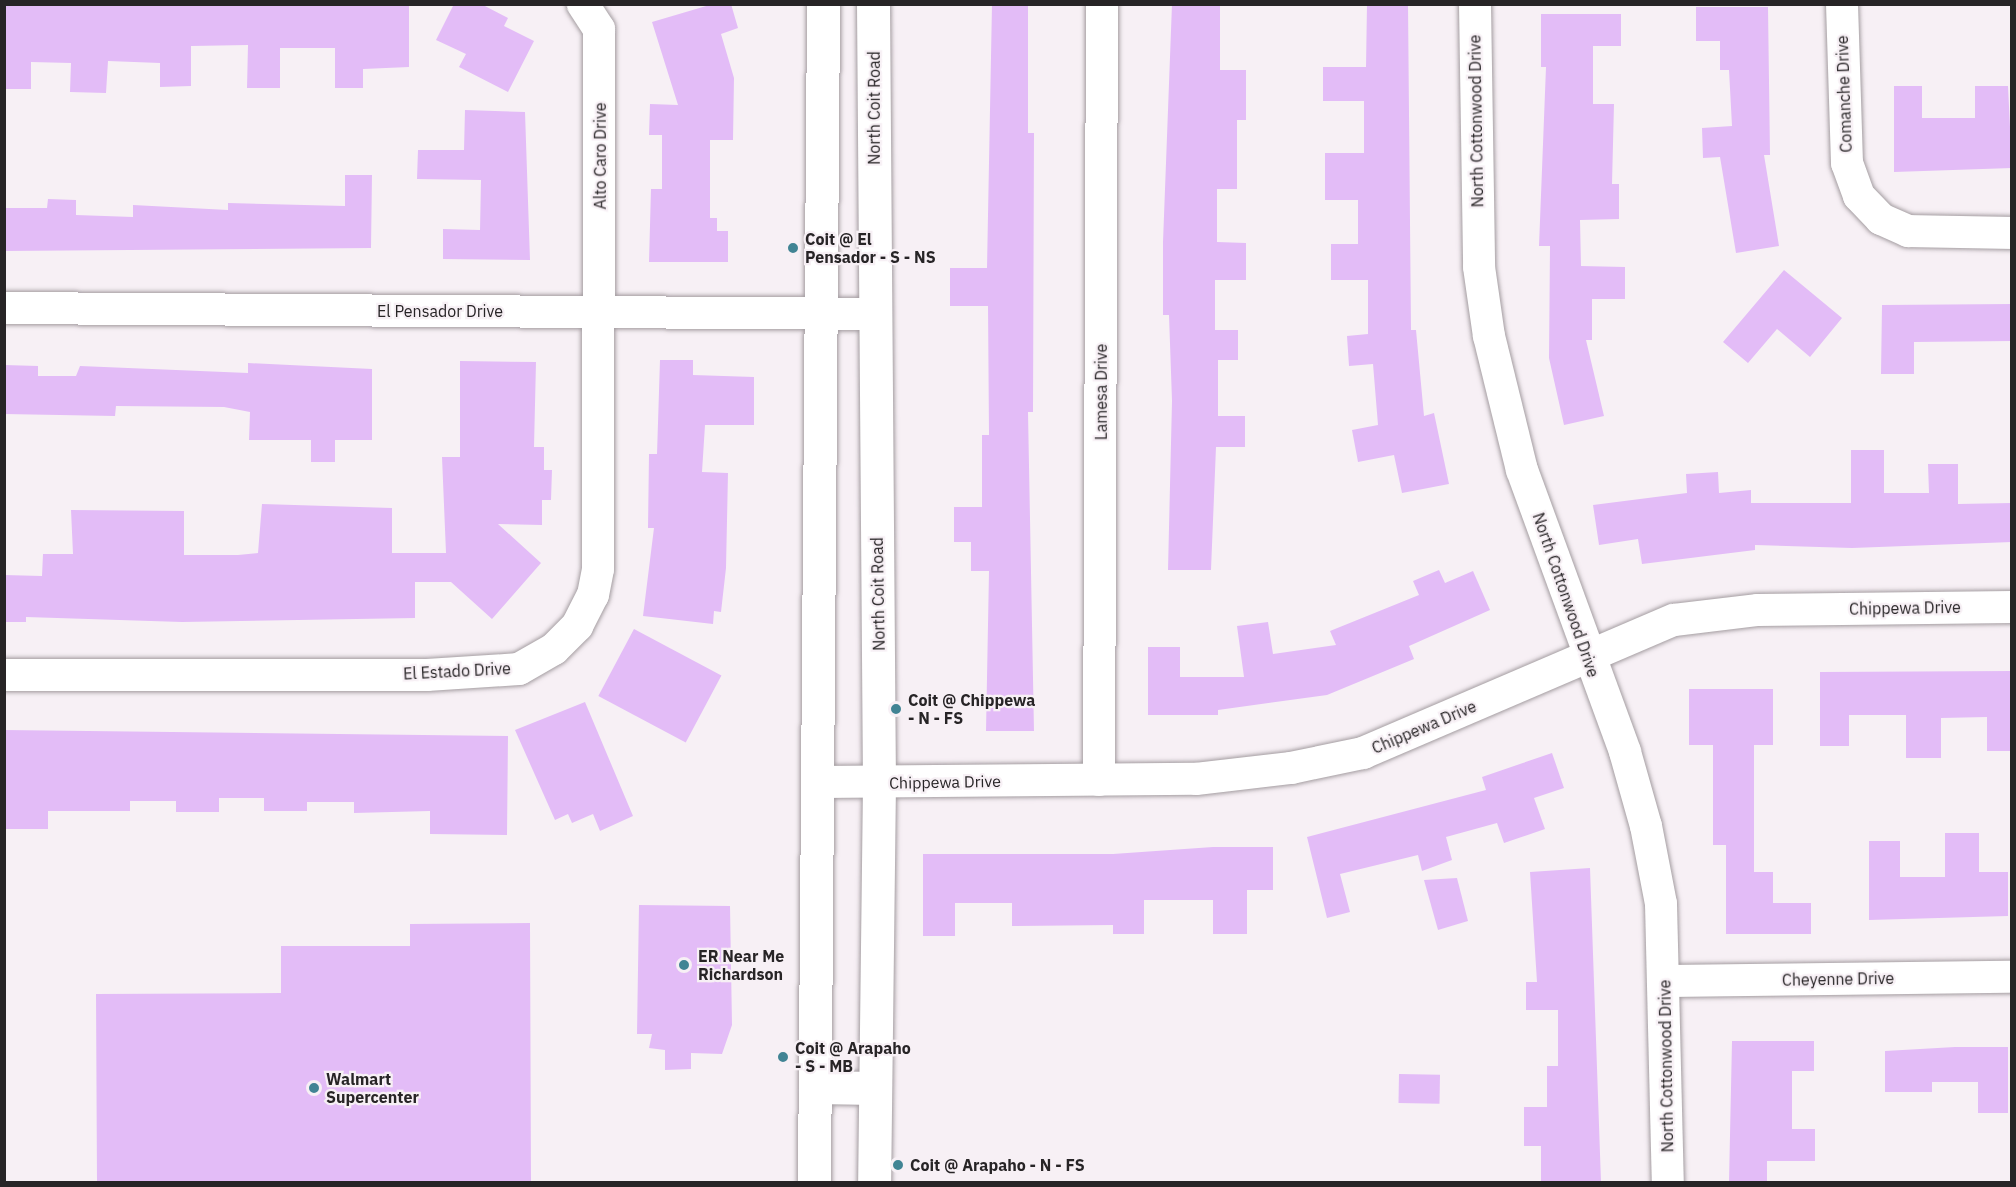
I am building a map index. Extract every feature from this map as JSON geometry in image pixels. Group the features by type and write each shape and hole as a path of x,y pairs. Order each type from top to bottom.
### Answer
{"main road":[{"path":"814,1182 821,782 823,4"},
{"name":"North Coit Road","path":"873,4 879,783 874,1182"},
{"path":"815,1087 875,1088"}],"street":[{"name":"Alto Caro Drive","path":"583,4 599,29 600,311"},
{"name":"Lamesa Drive","path":"1099,780 1102,4"},
{"name":"North Cottonwood Drive","path":"1475,4 1479,267 1489,336 1522,470 1585,654 1625,752 1646,826 1661,904 1665,981 1668,1182"},
{"name":"Comanche Drive","path":"1842,4 1847,163 1859,196 1881,219 1908,231 2012,233"},
{"name":"El Pensador Drive","path":"4,308 875,314"},
{"name":"El Estado Drive","path":"4,675 428,675 519,669 554,649 577,626 593,594 598,569 600,311"},
{"name":"Chippewa Drive","path":"821,782 1196,779 1363,753 1585,654 1674,620 1758,610 2012,607"},
{"name":"Cheyenne Drive","path":"1665,981 2012,976"}],"building":[{"path":"4,4 409,4 409,67 363,69 363,88 335,88 335,48 280,48 280,88 247,88 248,45 191,46 191,86 160,87 160,63 108,61 106,93 70,92 71,63 31,62 31,89 4,89"},
{"path":"454,4 481,4 508,18 504,26 534,41 508,92 459,67 466,54 436,40"},
{"path":"713,4 731,4 738,28 721,34 734,78 733,140 710,140 710,218 717,218 717,231 728,231 728,262 649,262 651,189 662,189 662,135 649,135 650,104 678,105 652,22"},
{"path":"992,4 1028,4 1028,133 1034,133 1033,412 1028,412 1034,731 986,731 989,571 971,571 971,542 954,542 954,507 982,507 982,435 989,435 988,306 950,306 950,268 987,268"},
{"path":"1172,4 1220,4 1220,70 1246,70 1246,120 1237,120 1237,189 1217,189 1217,242 1246,243 1246,280 1215,280 1215,330 1238,330 1238,360 1218,360 1218,416 1245,416 1245,447 1216,447 1211,570 1168,570 1172,401 1169,315 1163,315 1163,242"},
{"path":"1367,4 1408,4 1411,330 1416,330 1424,416 1434,413 1449,484 1402,493 1394,455 1358,462 1352,430 1378,425 1373,364 1349,366 1347,336 1368,334 1368,280 1331,280 1331,244 1358,244 1358,200 1325,200 1325,153 1364,153 1364,101 1323,101 1323,67 1366,67"},
{"path":"1696,7 1768,7 1770,155 1764,155 1779,246 1736,253 1720,157 1703,158 1702,128 1732,126 1729,70 1720,70 1720,41 1696,41"},
{"path":"1541,14 1621,14 1621,46 1593,46 1593,104 1614,104 1612,184 1619,184 1619,219 1580,220 1581,266 1625,267 1625,299 1592,299 1592,340 1586,340 1604,416 1564,425 1549,358 1550,246 1539,246 1546,67 1541,67"},
{"path":"1894,86 1922,86 1922,118 1975,118 1975,86 2008,86 2012,168 1894,172"},
{"path":"465,110 525,112 530,260 443,259 443,229 480,230 481,180 417,179 418,150 464,150"},
{"path":"345,175 372,175 371,248 4,251 4,208 47,208 48,199 76,200 76,215 133,217 133,205 228,210 228,203 345,206"},
{"path":"1784,270 1842,318 1810,357 1777,329 1748,363 1723,342"},
{"path":"2012,304 2012,341 1914,342 1914,374 1881,374 1882,305"},
{"path":"660,360 693,360 693,375 754,377 754,425 705,425 702,472 728,473 726,568 721,612 714,611 713,624 643,616 654,528 648,528 649,454 657,454"},
{"path":"460,361 536,362 534,447 544,447 544,470 552,470 551,500 542,500 542,525 498,524 541,563 492,619 451,582 415,582 415,618 182,622 26,617 26,622 4,622 4,575 42,576 43,554 73,554 71,510 184,511 184,555 238,555 258,553 262,504 392,508 392,553 446,553 442,457 460,457"},
{"path":"248,363 372,369 372,440 335,440 335,462 311,462 311,440 249,440 250,412 224,407 116,406 115,416 4,414 4,365 38,366 38,376 76,376 80,366 248,373"},
{"path":"1851,450 1884,450 1884,493 1929,493 1928,464 1958,464 1958,504 2012,503 2012,542 1852,548 1755,545 1755,550 1642,564 1638,539 1599,545 1593,505 1687,493 1686,474 1718,472 1719,493 1751,490 1751,503 1851,503"},
{"path":"1439,570 1445,583 1473,571 1490,610 1409,646 1414,659 1327,695 1218,710 1218,715 1148,715 1148,647 1180,647 1180,677 1244,677 1237,626 1268,622 1273,654 1336,645 1330,631 1419,595 1413,581"},
{"path":"634,629 721,675 686,743 598,696"},
{"path":"2012,671 2012,751 1987,751 1987,717 1941,718 1941,758 1906,758 1906,715 1849,715 1849,746 1820,746 1820,672"},
{"path":"1689,689 1773,689 1773,745 1754,745 1754,872 1773,872 1773,903 1811,903 1811,934 1726,934 1726,845 1713,845 1713,745 1689,745"},
{"path":"585,702 633,816 600,831 593,814 572,823 568,814 555,820 515,730"},
{"path":"4,730 508,736 507,835 430,834 430,811 354,813 354,802 307,802 307,811 264,811 264,798 219,798 219,812 176,812 176,801 130,801 130,811 48,811 48,829 4,829"},
{"path":"1552,753 1564,788 1534,798 1545,829 1504,843 1497,823 1446,837 1452,860 1422,871 1418,855 1340,874 1350,912 1327,918 1307,837 1486,790 1482,777"},
{"path":"1945,833 1979,833 1979,872 2008,872 2008,916 1869,920 1869,841 1900,841 1900,877 1945,877"},
{"path":"1213,847 1273,847 1273,890 1247,890 1247,934 1213,934 1213,900 1144,900 1144,934 1113,934 1113,925 1012,926 1012,903 955,903 955,936 923,936 923,854 1113,854"},
{"path":"1590,868 1601,1182 1541,1182 1541,1146 1524,1146 1524,1107 1547,1107 1547,1066 1558,1066 1558,1010 1526,1010 1526,982 1537,982 1530,872"},
{"path":"1457,878 1468,921 1438,930 1424,880"},
{"name":"ER Near Me Richardson","path":"639,905 730,906 732,1025 722,1054 691,1053 691,1069 665,1070 665,1050 649,1048 652,1034 637,1034"},
{"name":"Walmart Supercenter","path":"530,923 531,1182 97,1182 96,994 281,993 281,946 410,946 410,924"},
{"path":"1732,1041 1814,1041 1814,1071 1792,1071 1792,1129 1815,1129 1815,1161 1767,1161 1767,1182 1729,1182"},
{"path":"2008,1047 2008,1113 1978,1113 1978,1082 1932,1082 1932,1092 1885,1092 1885,1051"},
{"path":"1399,1074 1440,1075 1439,1104 1398,1103"}],"place":[{"name":"Coit @ El Pensador - S - NS","path":"793,248"},
{"name":"Coit @ Chippewa - N - FS","path":"896,709"},
{"name":"ER Near Me Richardson","path":"684,965"},
{"name":"Coit @ Arapaho - S - MB","path":"783,1057"},
{"name":"Walmart Supercenter","path":"314,1088"},
{"name":"Coit @ Arapaho - N - FS","path":"898,1165"}]}
